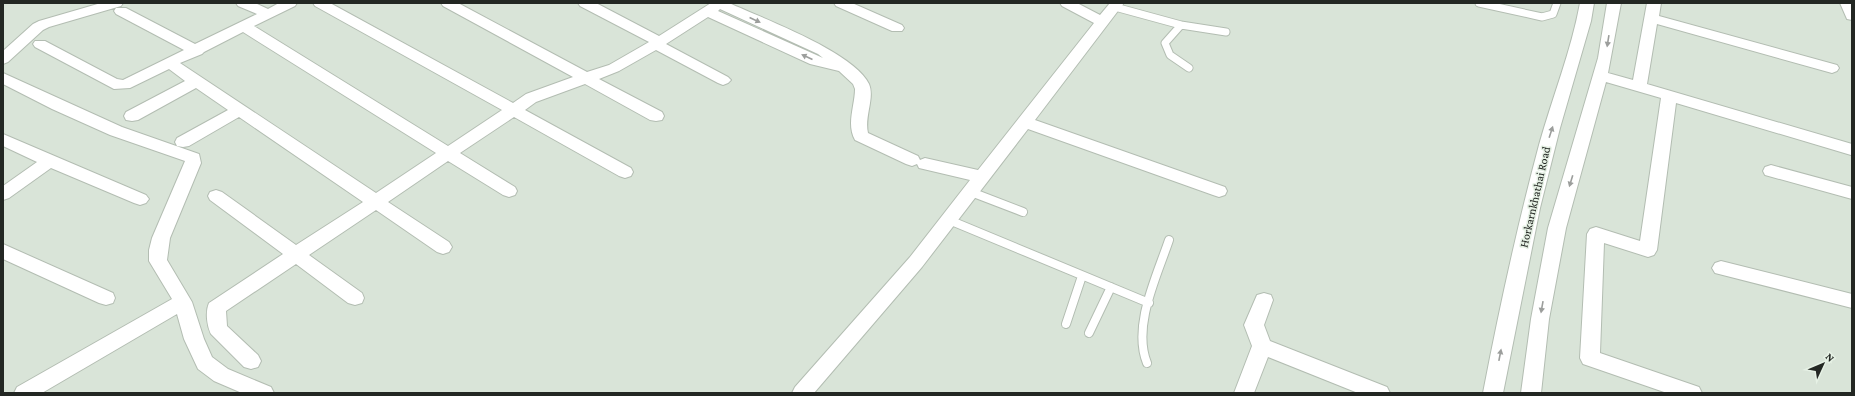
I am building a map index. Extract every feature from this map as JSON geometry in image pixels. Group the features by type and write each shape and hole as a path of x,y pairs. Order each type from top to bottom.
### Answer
{"street":[{"path":"243,3 269,14"},
{"path":"40,44 114,84 125,85 171,64 290,3"},
{"path":"320,3 625,172"},
{"path":"448,3 656,116"},
{"path":"585,3 723,80"},
{"path":"840,3 898,28"},
{"path":"1067,3 1103,22"},
{"name":"Horkarnkhathai Road","path":"1493,393 1509,306 1547,145 1575,55 1587,3"},
{"path":"1531,393 1540,319 1557,228 1605,58 1614,3"},
{"path":"1639,87 1654,3"},
{"path":"1847,3 1852,16"},
{"path":"810,390 916,262 1116,5"},
{"path":"251,361 218,329 216,308 531,98 584,77 614,68 658,43 714,6 786,41 815,61 844,69 861,83 863,92 857,127 861,136 918,162 983,177"},
{"path":"3,59 38,27 44,24 119,7 197,51"},
{"path":"1651,18 1832,68"},
{"path":"245,27 509,191"},
{"path":"171,64 443,248"},
{"path":"1600,75 1850,149"},
{"path":"3,78 57,105 116,131 193,158 193,163 158,250 158,261 183,302 194,339 205,363 221,375 254,391"},
{"path":"132,116 196,81"},
{"path":"1669,96 1648,250 1596,234 1590,358 1692,393"},
{"path":"182,142 239,110"},
{"path":"1025,122 1219,191"},
{"path":"3,139 50,161 140,199"},
{"path":"3,194 50,161"},
{"path":"1771,171 1852,193"},
{"path":"216,196 355,298"},
{"path":"3,251 106,298"},
{"path":"1721,268 1852,301"},
{"path":"1244,393 1262,346 1254,325 1264,300"},
{"path":"24,393 183,302"},
{"path":"1262,346 1380,393"}],"lane":[{"path":"1479,3 1542,17 1553,14 1557,3"},
{"path":"1116,5 1181,25 1226,32"},
{"path":"1181,25 1164,44 1170,56 1189,68"},
{"path":"971,192 1024,212"},
{"path":"949,220 1149,304"},
{"path":"1147,363 1142,348 1144,325 1169,240"},
{"path":"1066,324 1082,276"},
{"path":"1089,333 1111,287"}]}
